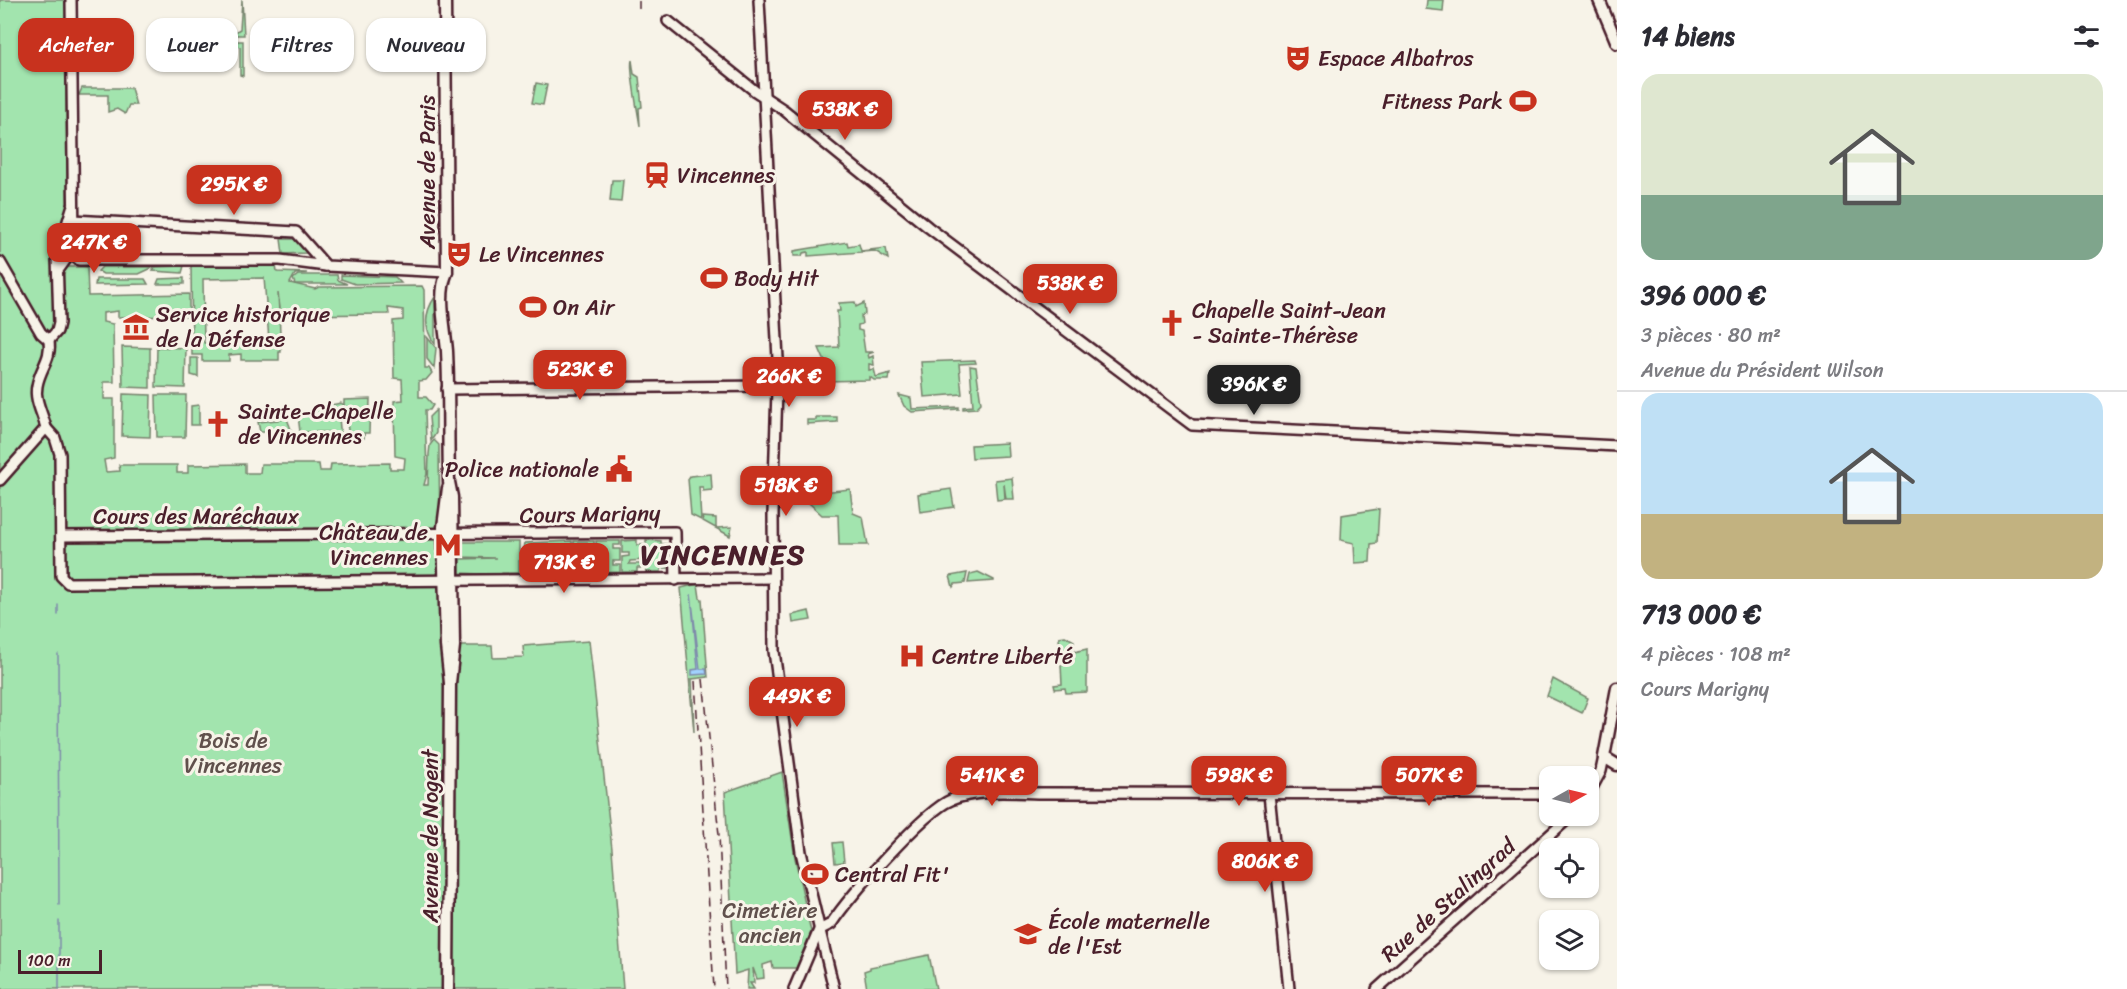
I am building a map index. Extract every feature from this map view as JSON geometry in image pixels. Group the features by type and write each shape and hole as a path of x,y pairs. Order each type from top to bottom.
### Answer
{"main road":[{"name":"Avenue de Paris","path":"445,0 447,272 444,279 443,318 447,349 449,482 445,498 446,581"},
{"path":"1599,0 1617,43"},
{"name":"Avenue de Nogent","path":"446,581 454,646 450,683 448,989"},
{"path":"1617,688 1604,757 1617,765"}],"street":[{"path":"59,269 70,255 74,241 71,0"},
{"path":"759,0 775,290 777,386 773,635 777,683 801,852 834,989"},
{"path":"668,21 932,228 1182,420 1192,425 1617,446"},
{"path":"73,206 59,244 57,263 60,319 57,331 49,340 49,358 39,378 36,392 46,428 55,438 60,454 61,576 64,581 71,584 773,578"},
{"path":"74,220 296,232 326,266"},
{"path":"59,244 79,260 280,260 326,266 447,272"},
{"path":"304,263 316,253"},
{"path":"0,261 41,333 49,340"},
{"path":"447,389 777,386"},
{"path":"0,480 46,428"},
{"name":"Cours Marigny","path":"445,535 675,532 676,580"},
{"name":"Cours des Maréchaux","path":"61,536 445,535"},
{"path":"1599,775 1604,757"},
{"path":"794,989 819,930 832,922 924,817 951,800 967,795 997,793 1539,794"},
{"path":"1269,794 1289,989"},
{"name":"Rue de Stalingrad","path":"1377,989 1560,826"},
{"path":"816,918 824,923 832,922"}],"green space":[{"name":"Bois de Vincennes","path":"0,0 65,0 65,18 18,18 18,72 66,72 68,267 87,267 88,296 189,294 189,316 118,317 118,311 103,313 103,322 113,324 114,382 104,382 104,399 114,399 114,458 104,460 106,472 120,471 119,465 177,465 177,473 188,473 188,465 245,464 245,473 260,473 261,464 319,464 320,471 330,471 331,464 390,463 390,469 404,469 405,458 395,456 394,401 403,400 402,379 394,378 393,321 403,320 403,310 388,308 389,314 281,315 278,293 281,352 279,352 279,360 241,360 241,354 229,355 229,361 202,361 202,355 192,355 191,265 276,265 277,272 307,273 295,274 290,283 315,289 319,287 422,286 424,290 425,368 429,368 432,373 426,380 419,381 419,397 426,397 433,405 430,410 425,410 427,474 424,485 428,485 430,445 434,440 439,445 441,646 492,646 493,658 524,657 523,646 589,641 612,849 623,989 0,989","holes":["264,278 269,340 204,343 203,279"]},
{"path":"242,0 244,35 238,35"},
{"path":"1427,0 1444,0 1443,11 1426,9"},
{"path":"238,41 243,41 243,76 240,75"},
{"path":"632,60 634,74 639,77 642,107 639,108 640,126 631,65"},
{"path":"536,83 547,85 543,105 532,103"},
{"path":"82,88 131,88 136,105 129,105 125,114 117,109 108,112 108,95 79,95"},
{"path":"612,180 623,180 621,202 610,201"},
{"path":"84,226 130,228 129,254 84,255 81,252 81,230"},
{"path":"281,239 295,239 306,249 306,253 283,254"},
{"path":"847,242 848,246 859,244 861,251 886,248 888,259 875,251 808,256 808,252 803,253 802,256 794,256 794,251"},
{"path":"184,266 182,273 153,271 156,267"},
{"path":"102,267 154,267 139,274 103,274 98,271"},
{"path":"298,275 337,275 338,280 347,284 295,284 293,279"},
{"path":"341,275 395,277 401,283 355,284 341,279"},
{"path":"184,278 184,284 157,284 159,279"},
{"path":"96,279 145,279 148,284 95,285"},
{"path":"435,297 435,344 428,332 426,320"},
{"path":"855,302 856,307 864,303 865,314 861,316 862,324 858,325 858,330 862,331 865,352 874,352 868,354 869,358 873,356 874,365 869,364 869,370 874,369 876,377 890,373 889,380 874,380 870,377 870,380 825,381 826,364 819,348 839,347 837,311 840,311 839,303"},
{"path":"427,337 436,348 434,368 427,359"},
{"path":"122,347 150,348 150,388 123,387"},
{"path":"157,347 186,348 185,388 156,387"},
{"path":"191,358 198,358 198,377 191,375"},
{"path":"975,360 976,363 959,364 962,394 924,397 921,362"},
{"path":"970,366 976,367 981,403 976,408 963,409 963,407 973,406"},
{"path":"123,394 151,395 150,437 122,436"},
{"path":"156,395 186,395 185,437 157,437"},
{"path":"899,395 911,398 912,409 959,407 959,409 912,412 904,406"},
{"path":"370,399 369,433 364,433 364,438 349,438 345,407 338,408 341,438 330,438 330,432 300,432 298,415 294,415 315,412 315,408 341,403 344,405 344,400"},
{"path":"199,405 199,425 191,425 191,406"},
{"path":"436,410 436,433 431,441 429,417"},
{"path":"284,411 290,414 286,416 292,432 260,432 258,422 285,419"},
{"path":"816,417 837,417 837,422 807,424 807,420 816,420"},
{"path":"1007,443 1008,456 972,458 971,445"},
{"path":"711,474 712,490 703,491 703,487 699,487 701,520 691,515 688,479 690,476"},
{"path":"1012,478 1014,499 1006,499 1004,484 1005,499 997,500 995,480"},
{"path":"850,489 853,513 863,517 868,545 839,545 838,515 822,515 809,503 820,499 823,492"},
{"path":"951,489 954,507 920,512 918,494"},
{"path":"1379,509 1377,543 1371,544 1370,562 1355,563 1354,543 1341,540 1342,515"},
{"path":"702,517 716,518 716,528 732,527 730,536 703,521"},
{"path":"637,540 637,545 644,545 644,560 630,561 629,564 644,564 644,568 637,568 637,572 622,572 622,557 629,556 629,553 622,553 622,541"},
{"path":"646,540 668,544 668,560 661,561 661,564 668,564 668,568 661,568 661,572 646,572 646,560 653,560 653,557 646,557"},
{"path":"572,541 572,553 565,553 565,557 572,557 572,569 565,569 565,573 524,572 524,553 536,553 535,549 524,549 525,543"},
{"path":"574,541 594,541 594,549 589,549 589,553 596,553 596,569 589,569 589,573 574,573 574,569 582,568 581,565 574,565"},
{"path":"596,541 620,541 620,545 613,545 613,549 620,549 620,561 613,561 613,565 620,565 620,572 598,573 598,561 605,561 606,557 598,557"},
{"path":"460,542 519,542 519,573 502,573 501,575 460,573 460,559 496,558 460,557"},
{"path":"978,572 994,581 968,583 970,574"},
{"path":"967,573 965,583 955,584 953,587 950,576"},
{"path":"698,584 702,599 708,677 692,679 694,732 681,588"},
{"path":"809,611 811,620 793,623 792,615"},
{"path":"1065,636 1074,641 1074,652 1087,649 1087,692 1066,693 1065,688 1055,689 1054,685 1062,684 1061,665 1065,665 1065,657 1060,657 1059,637"},
{"path":"1553,679 1588,698 1582,713 1547,696"},
{"name":"Cimetière ancien","path":"782,772 795,858 811,932 796,968 773,968 772,962 763,965 764,978 757,979 753,968 754,983 750,983 754,989 747,989 748,970 735,974 725,792"},
{"path":"842,842 844,862 835,863 833,843"},
{"path":"929,955 936,989 867,989 864,971 870,967"}],"water":[{"path":"691,594 700,669 706,669 707,674 692,675 692,670 698,669"}],"waterway":[{"path":"58,605 58,615"},
{"path":"58,654 59,905"},
{"path":"59,921 59,989"}],"railway":[{"path":"639,1 639,9"},
{"path":"703,679 719,835 726,989"},
{"path":"695,681 714,989"}],"place":[{"name":"Espace Albatros","path":"1298,58"},
{"name":"Fitness Park","path":"1523,101"},
{"name":"Vincennes","path":"657,175"},
{"name":"Le Vincennes","path":"459,254"},
{"name":"Body Hit","path":"714,278"},
{"name":"On Air","path":"533,307"},
{"name":"Chapelle Saint-Jean - Sainte-Thérèse","path":"1172,323"},
{"name":"Service historique de la Défense","path":"136,327"},
{"name":"Sainte-Chapelle de Vincennes","path":"218,424"},
{"name":"Police nationale","path":"619,469"},
{"name":"Château de Vincennes","path":"448,545"},
{"name":"Centre Liberté","path":"912,656"},
{"name":"Central Fit'","path":"815,874"},
{"name":"École maternelle de l'Est","path":"1028,934"}],"district":[{"name":"VINCENNES","path":"723,554"}]}
